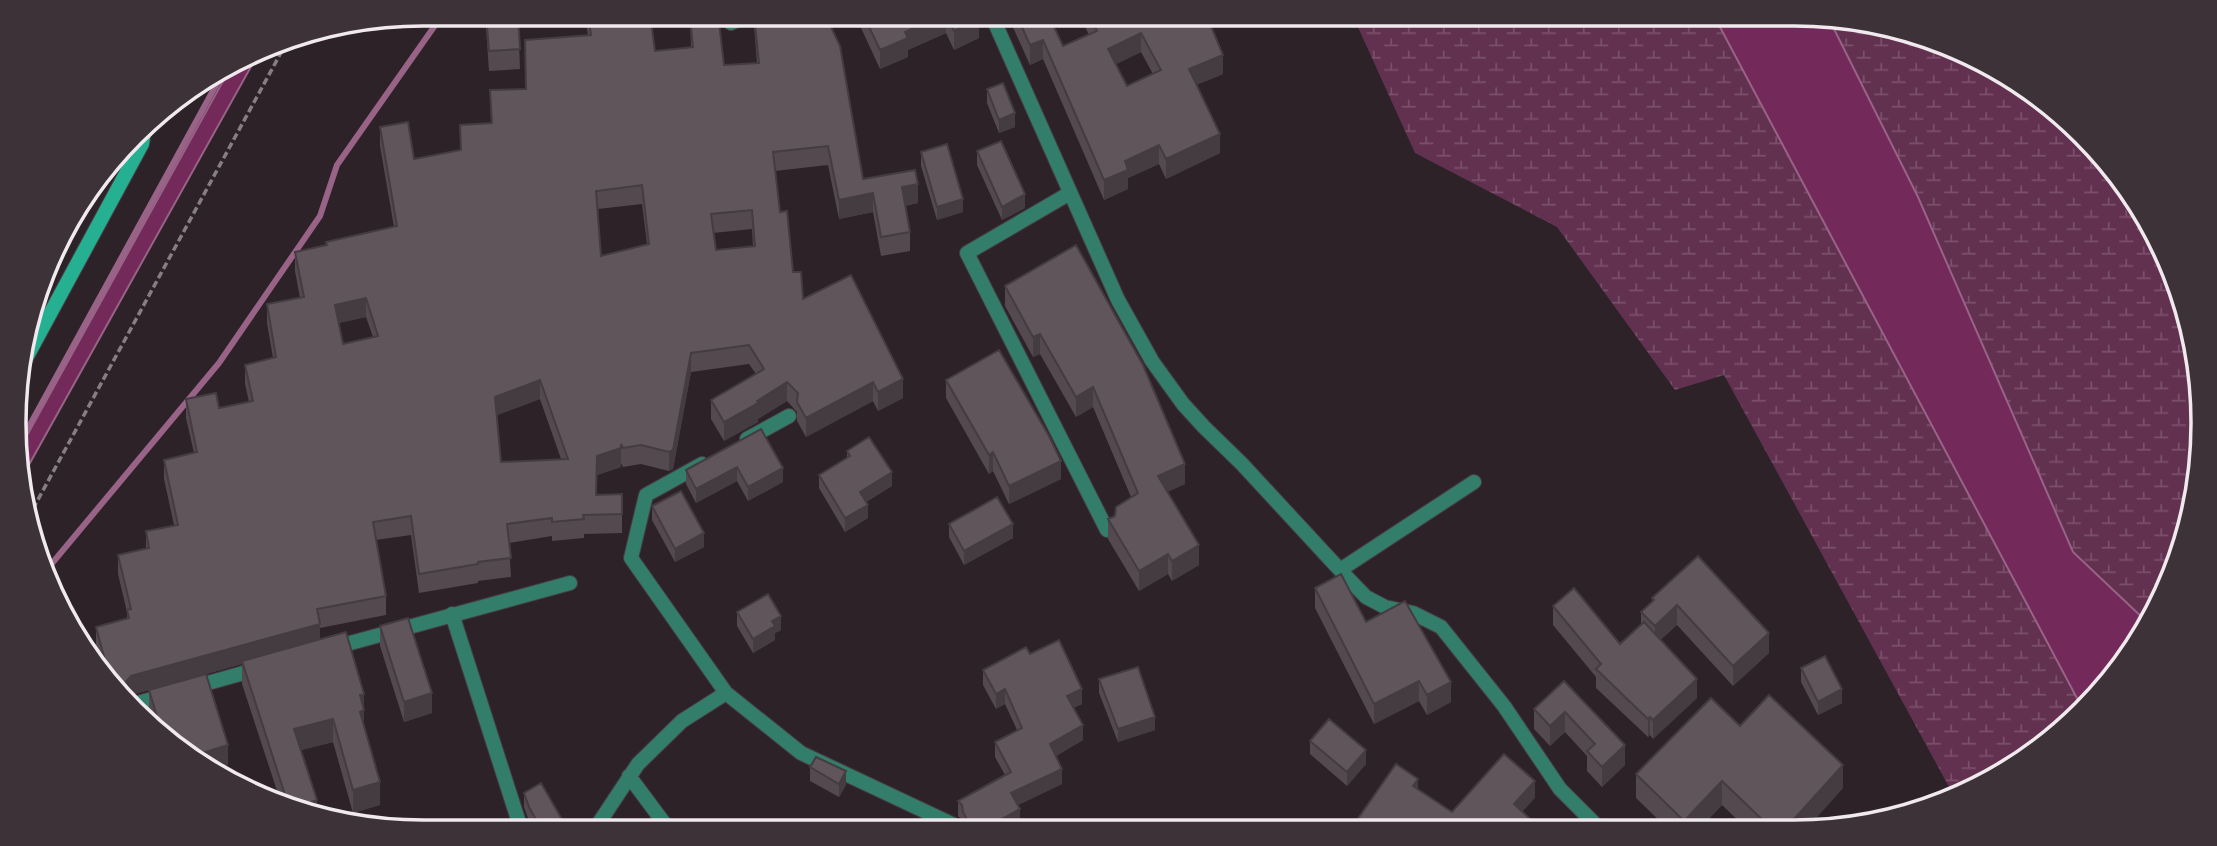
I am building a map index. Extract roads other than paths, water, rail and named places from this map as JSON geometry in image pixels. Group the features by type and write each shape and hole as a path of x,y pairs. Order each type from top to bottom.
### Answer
{"main road":[{"path":"35,342 142,142"}],"street":[{"path":"996,26 1118,300 1152,361 1197,419 1366,597 1385,607 1413,613 1441,627 1504,706 1560,789 1591,820"},
{"path":"1070,193 967,253 1107,530"},
{"path":"789,416 646,495 631,558 726,693 801,753 943,820"},
{"path":"1340,570 1474,482"},
{"path":"319,652 570,583"},
{"path":"452,614 518,820"},
{"path":"140,702 266,667"},
{"path":"601,820 638,764 682,721 726,693"},
{"path":"629,776 662,820"}],"waterway":[{"path":"52,564 219,363 320,216 337,165 435,26"},
{"path":"26,431 216,85"}]}
